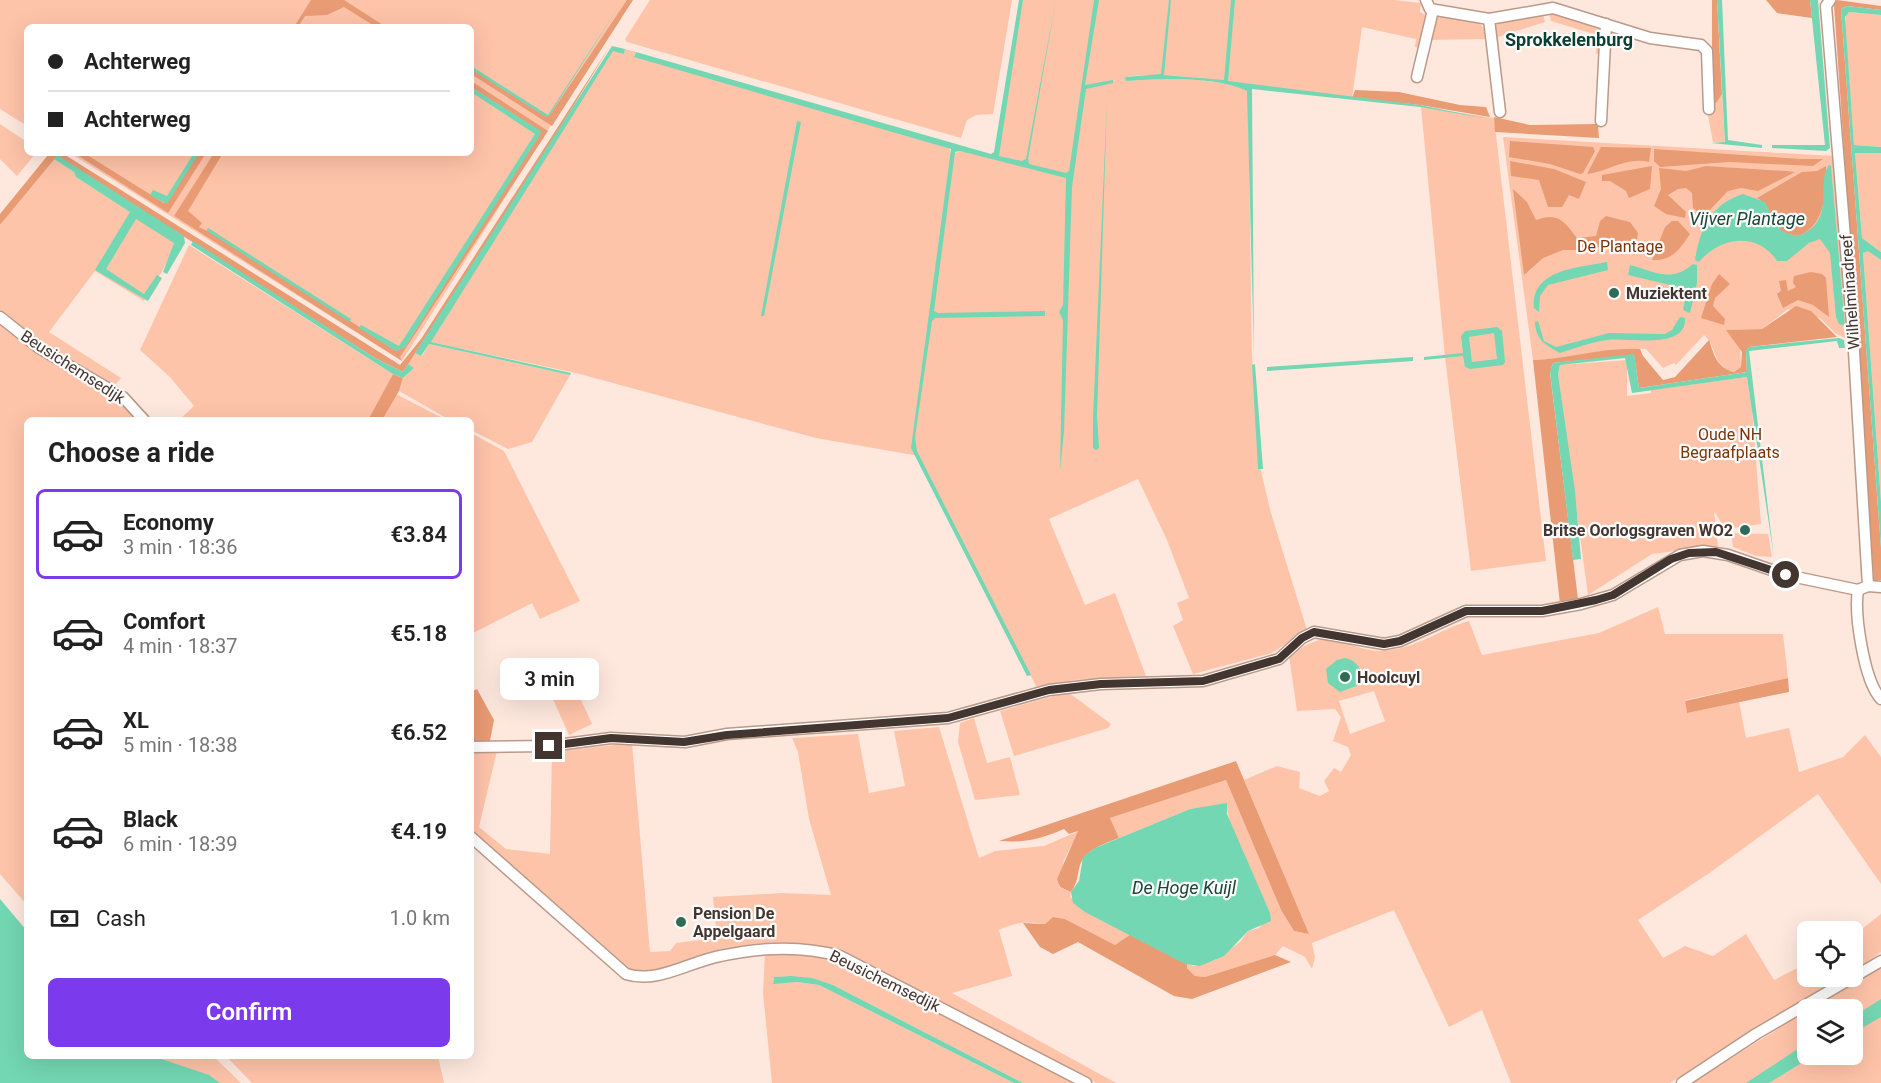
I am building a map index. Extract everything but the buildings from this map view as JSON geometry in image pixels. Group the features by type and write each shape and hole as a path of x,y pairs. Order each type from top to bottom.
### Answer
{"street":[{"path":"1426,0 1426,6 1433,10 1489,19 1553,8 1650,38 1704,46 1707,51 1709,109"},
{"name":"Wilhelminadreef","path":"1830,0 1826,6 1853,335 1863,588 1856,605 1859,630 1869,671 1881,699"},
{"path":"1418,77 1433,10"},
{"path":"1489,19 1500,112"},
{"path":"1601,121 1606,24"},
{"name":"Beusichemsedijk","path":"0,317 39,348 123,397 141,417"},
{"path":"474,747 549,746 611,738 684,742 727,735 948,718 1049,690 1101,684 1203,681 1279,659 1302,638 1314,632 1384,644 1400,641 1466,611 1542,611 1589,602 1613,595 1671,559 1703,551 1728,555 1786,575 1863,588 1881,587"},
{"name":"Beusichemsedijk","path":"474,840 626,974 652,977 718,956 758,949 819,950 840,956 1086,1083"},
{"path":"1682,1083 1756,1034 1881,961"}],"green space":[{"path":"0,0 630,0 402,361 75,156 474,156 474,24 24,24 24,124 0,109"},
{"path":"311,0 344,0 381,24 371,24 344,7 327,15 305,16 300,24 296,24"},
{"path":"627,0 633,0 552,126 474,76 474,71 549,116"},
{"path":"650,0 1012,0 993,114 976,115 967,120 961,138 627,42 625,39"},
{"path":"1023,0 1170,0 1171,7 1171,0 1394,0 1421,3 1420,12 1428,16 1420,48 1415,47 1416,39 1362,27 1352,98 1188,77 1141,75 1125,77 1127,81 1172,79 1204,81 1235,86 1248,91 1252,356 1259,463 1271,513 1307,630 1272,653 1193,674 1173,626 1183,620 1177,603 1189,598 1167,540 1138,479 1049,519 1085,605 1115,593 1146,676 1074,680 1037,688 919,456 816,438 576,373 430,342 613,50 624,54 625,49 636,52 634,56 824,108 949,148 951,155 960,151 997,157"},
{"path":"1712,0 1717,0 1722,94 1716,103 1712,102"},
{"path":"1766,0 1810,0 1812,18 1777,13"},
{"path":"1837,0 1881,6 1881,10 1847,6 1841,9 1881,548 1881,580 1874,581 1834,5"},
{"path":"1549,11 1598,27 1602,54 1596,54 1597,35 1551,21"},
{"path":"1849,12 1881,15 1881,147 1854,145 1845,24 1846,14"},
{"path":"1436,14 1466,18 1481,25 1487,39 1490,68 1486,39 1429,40"},
{"path":"1543,14 1545,22 1498,37 1502,83 1500,83 1496,26 1500,20"},
{"path":"610,46 535,169 403,372 375,358 57,156 67,156 400,365 421,339"},
{"path":"474,83 548,131 400,357 402,361 174,216 212,156 221,156 188,211 202,223 199,227 207,231 208,228 396,351 405,347 540,131 474,89"},
{"path":"1355,90 1399,92 1460,105 1486,107 1490,117 1420,105 1352,98"},
{"path":"1722,94 1725,143 1713,142 1707,110"},
{"path":"1421,107 1494,118 1546,561 1471,571 1445,357"},
{"path":"1494,117 1530,125 1598,124 1599,138 1495,132"},
{"path":"0,124 24,140 24,156 34,156 17,176 0,159"},
{"name":"De Plantage","path":"1503,137 1834,156 1851,341 1835,333 1820,318 1788,309 1762,329 1727,330 1740,346 1741,367 1734,372 1722,366 1712,345 1704,335 1676,365 1674,363 1663,368 1646,349 1617,350 1533,360"},
{"path":"1510,141 1593,147 1595,151 1583,173 1580,174 1550,164 1509,157"},
{"path":"1601,147 1651,148 1649,162 1633,161 1587,174"},
{"path":"1654,149 1823,159 1813,166 1729,162 1660,167 1654,161"},
{"path":"1855,153 1881,153 1881,252 1862,238"},
{"path":"47,156 57,156 0,225 0,214"},
{"path":"79,156 89,156 164,203 197,156 204,156 168,213"},
{"path":"54,159 74,172 76,177 175,240 166,264 144,301 95,271 49,332 121,378 115,385 33,338 0,311 0,225"},
{"path":"1510,161 1554,169 1586,182 1579,199 1569,195 1562,207 1548,207 1539,180 1511,176"},
{"path":"1652,166 1650,189 1629,198 1626,191 1610,181 1602,181 1602,175"},
{"path":"1706,166 1795,172 1758,191 1741,188 1728,191 1704,216 1693,208 1692,193 1686,188 1678,189 1668,195 1686,212 1685,218 1666,214 1654,206 1661,189 1659,168 1686,171"},
{"path":"1826,166 1825,196 1815,223 1801,235 1783,232 1764,203 1757,198 1802,172 1817,171"},
{"path":"1513,189 1527,202 1536,220 1550,217 1560,220 1577,238 1596,236 1600,221 1606,216 1630,222 1638,233 1635,253 1624,253 1616,241 1591,250 1563,250 1543,258 1524,275"},
{"path":"1672,221 1678,221 1690,234 1678,250 1670,256 1665,259 1652,260 1665,227"},
{"path":"189,245 393,374 370,417 182,417 194,406 170,377 140,350"},
{"path":"1868,250 1881,260 1881,502 1863,253"},
{"path":"1811,272 1822,274 1826,278 1829,317 1813,305 1798,300 1783,308 1777,294 1781,291 1779,281 1786,280 1788,291 1796,287 1793,283 1794,276"},
{"path":"1719,274 1730,284 1715,298 1713,306 1725,319 1724,325 1701,318 1712,284"},
{"path":"1796,306 1811,311 1837,337 1749,347 1746,351 1747,372 1639,388 1634,355 1553,363 1550,373 1578,599 1560,604 1533,360 1640,349 1663,380 1675,377 1709,340 1720,364 1734,372 1741,367 1742,352 1726,330 1762,329"},
{"path":"0,321 107,392 136,417 24,417 24,902 0,874"},
{"path":"429,344 570,375 532,442 508,449 474,432 474,417 445,417 399,391 403,378 414,368 408,364 415,353 422,356"},
{"name":"Oude NH Begraafplaats","path":"1627,360 1627,396 1651,393 1651,390 1747,377 1752,409 1761,524 1725,529 1714,511 1718,546 1652,554 1588,595 1558,374 1560,365"},
{"path":"393,374 403,378 399,391 384,417 370,417"},
{"path":"396,394 440,417 384,417"},
{"path":"474,435 504,451 580,601 540,619 532,603 474,632"},
{"path":"1731,533 1768,534 1772,557 1756,556 1733,547"},
{"path":"1658,607 1665,634 1783,634 1788,678 1685,700 1687,713 1739,702 1746,738 1789,728 1799,772 1843,757 1865,735 1881,757 1881,884 1818,794 1708,874 1638,920 1663,958 1685,946 1713,956 1746,934 1774,980 1797,968 1797,987 1830,987 1809,999 1797,999 1797,1006 1670,1083 1511,1083 1482,1010 1449,1027 1394,910 1312,943 1315,957 1312,969 1305,957 1283,946 1275,955 1205,977 1195,976 1187,968 1187,964 1194,966 1215,960 1240,942 1248,931 1259,928 1270,913 1237,843 1228,816 1227,804 1190,809 1119,838 1110,818 1226,780 1281,910 1294,931 1309,934 1244,780 1277,766 1300,772 1299,788 1320,796 1329,791 1324,781 1334,768 1341,772 1351,755 1348,747 1333,741 1341,717 1335,709 1297,711 1289,656 1306,645 1331,639 1362,648 1390,650 1420,641 1469,621 1482,655 1599,633","holes":["1374,691 1385,721 1350,734 1339,701"]},
{"path":"571,678 592,724 569,735 548,688"},
{"path":"1788,678 1789,692 1687,713 1685,701"},
{"path":"477,689 494,720 490,741 474,742 474,690"},
{"path":"1068,692 1111,724 1108,728 1014,756 1000,711"},
{"path":"974,718 987,763 1010,757 1020,795 975,800 958,742 960,723"},
{"path":"939,727 979,858 995,851 1044,846 1079,831 1064,860 1059,887 1071,892 1070,897 1131,934 1115,945 1065,919 1053,917 1045,924 1027,922 1011,925 999,930 1012,976 952,993 1116,1083 1096,1083 861,960 826,948 791,943 755,944 718,951 661,971 625,970 474,836 474,749 497,751 479,827 506,849 550,854 552,752 632,743 650,952 670,951 676,943 717,938 713,897 782,893 831,895 809,819 798,752 792,738 858,734 869,793 905,786 894,731"},
{"path":"1236,761 1309,934 1294,931 1281,910 1226,780 1110,818 1119,838 1096,848 1083,859 1071,892 1060,887 1057,879 1078,831 1069,834 1064,829 1032,840 999,841"},
{"path":"1881,914 1881,952 1863,966 1863,928"},
{"path":"1053,917 1065,919 1115,945 1131,934 1187,964 1187,968 1195,976 1205,977 1275,955 1291,962 1192,999 1174,996 1078,942 1053,954 1040,947 1023,923 1045,924"},
{"path":"817,950 1083,1083 1023,1083 833,985 789,976 774,977 773,983 797,982 819,985 1014,1083 772,1083 763,993 765,951"},
{"path":"1881,966 1881,1083 1691,1083 1797,1017 1797,1065 1863,1065 1863,999 1827,999 1846,987 1863,987 1863,977"},
{"path":"162,1059 216,1059 241,1083 220,1083 196,1071"},
{"path":"229,1059 439,1059 444,1083 252,1083"}],"water":[{"path":"623,0 549,116 546,117 474,71 474,68 548,115"},
{"path":"1019,0 1023,0 999,156 1022,161 1026,159 1056,0 1029,164 1066,173 1069,171 1094,0 1099,0 1085,85 1113,80 1113,83 1086,89 1072,187 1064,432 1060,470 1063,320 1059,312 1063,305 1066,178 960,151 955,152 934,311 938,313 1045,311 1045,316 935,318 932,321 915,437 917,451 1031,675 1027,676 911,448 951,149 634,57 636,52 991,154 994,152"},
{"path":"1169,0 1171,0 1164,75 1224,80 1231,0 1235,0 1228,81 1420,105 1489,119 1420,107 1252,89 1254,356 1247,91 1234,86 1204,81 1171,79 1126,81 1125,77 1161,74"},
{"path":"1717,0 1722,0 1728,140 1762,145 1762,148 1711,143 1725,142"},
{"path":"1810,0 1818,0 1830,148 1826,151 1772,148 1772,145 1825,145"},
{"path":"1847,6 1881,10 1881,15 1849,12 1845,17 1854,145 1881,147 1881,153 1855,153 1862,238 1881,252 1881,260 1868,251 1863,253 1881,502 1881,548 1841,9"},
{"path":"612,46 625,49 624,54 613,51 431,342 571,373 570,375 429,344 421,356 415,353"},
{"path":"474,89 541,131 540,135 405,347 396,351 359,328 361,325 399,346 535,134 474,94"},
{"path":"1107,101 1097,416 1099,448 1096,450 1093,448 1093,418"},
{"path":"797,121 801,122 764,316 761,316"},
{"path":"59,156 184,236 185,243 167,274 163,272 174,243 136,219 106,269 144,294 157,275 162,278 148,301 95,270 130,212 76,177 74,172 54,159"},
{"path":"192,156 197,156 167,204 150,195 153,190 167,196"},
{"name":"Vijver Plantage","path":"1829,165 1831,166 1845,326 1839,324 1836,317 1830,253 1820,239 1809,243 1787,261 1777,261 1769,251 1759,245 1738,241 1717,247 1699,262 1695,260 1700,238 1709,219 1723,204 1743,194 1765,202 1777,226 1787,233 1801,235 1812,228 1819,220 1822,211 1825,173"},
{"path":"208,228 351,319 350,322 207,231"},
{"path":"193,241 375,358 403,372 408,364 414,368 403,378 393,374 191,245"},
{"path":"1607,262 1608,270 1548,285 1540,296 1539,312 1534,308 1535,295 1540,285 1548,278 1570,269"},
{"path":"1693,264 1697,265 1697,283 1690,313 1683,310 1685,300 1683,288 1628,275 1630,265 1670,275 1685,270"},
{"path":"1680,317 1685,318 1683,328 1676,335 1666,339 1607,340 1560,353 1539,338 1535,322 1538,321 1544,341 1556,347 1609,333 1665,334 1672,330"},
{"path":"1497,327 1502,331 1505,362 1503,365 1470,369 1465,367 1463,356 1424,360 1424,357 1463,353 1461,336 1465,331","holes":["1494,333 1497,359 1472,362 1469,337"]},
{"path":"1839,338 1844,340 1845,348 1839,348 1837,341 1749,351 1774,558 1747,377 1632,393 1625,358 1560,365 1558,374 1575,491 1581,559 1573,560 1550,372 1553,363 1634,354 1639,388 1747,372 1746,351 1749,347"},
{"path":"1413,357 1413,361 1267,371 1267,367"},
{"path":"1255,364 1263,469 1258,469 1252,365"},
{"name":"Hoolcuyl","path":"1345,658 1353,661 1359,667 1364,683 1340,692 1328,683 1326,669 1337,660"},
{"name":"De Hoge Kuijl","path":"1227,803 1227,814 1270,913 1271,921 1248,931 1224,956 1200,966 1185,964 1085,912 1073,903 1071,892 1079,881 1083,857 1095,848 1190,809"},
{"path":"0,899 24,927 24,1059 162,1059 209,1075 220,1083 0,1083"},
{"path":"774,977 812,978 833,985 1023,1083 1014,1083 819,985 797,982 773,984"},
{"path":"1881,999 1881,1017 1863,1027 1863,1011"},
{"path":"1797,1050 1798,1065 1769,1083 1746,1083"}],"place":[{"name":"Muziektent","path":"1614,293"},
{"name":"Britse Oorlogsgraven WO2","path":"1745,530"},
{"name":"Hoolcuyl","path":"1345,677"},
{"name":"Pension De Appelgaard","path":"681,922"}],"district":[{"name":"Sprokkelenburg","path":"1569,39"}],"route":[{"path":"549,746 611,738 684,742 727,735 948,718 1031,693 1075,686 1203,681 1279,659 1302,638 1314,632 1344,636 1370,644 1384,644 1400,641 1466,611 1542,611 1596,600 1613,595 1671,559 1703,551 1728,555 1786,575"}]}
